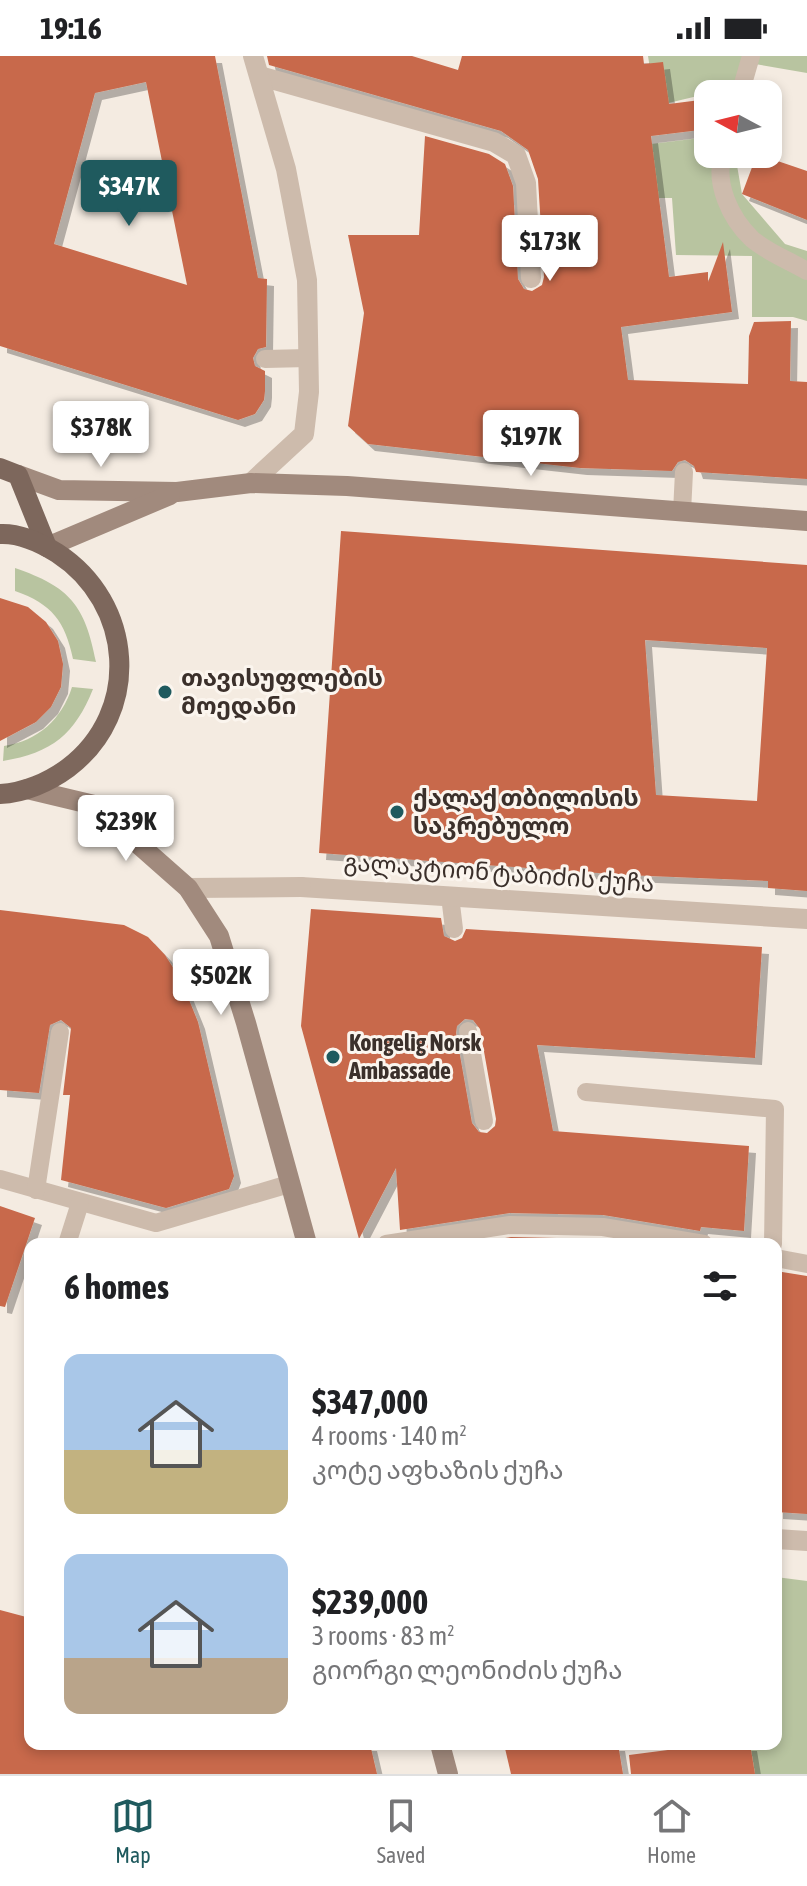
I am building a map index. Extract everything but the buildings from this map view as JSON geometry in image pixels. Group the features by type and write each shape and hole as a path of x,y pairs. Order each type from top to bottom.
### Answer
{"main road":[{"path":"9,472 59,490 177,492 251,483 347,486 807,521"},
{"path":"9,472 47,547"},
{"path":"47,547 177,492"},
{"path":"0,534 12,534 47,547 73,563 94,586 110,613 118,643 119,675 113,705 100,733 81,758 56,777 27,789 0,794"},
{"path":"27,789 94,805 188,888 219,936 305,1238"},
{"path":"442,1750 448,1774"}],"street":[{"path":"251,483 304,434 309,392 307,280 286,169 253,56"},
{"path":"260,76 494,142 516,155 526,183 531,278"},
{"name":"გალაკტიონ ტაბიძის ქუჩა","path":"188,888 301,887 807,919"},
{"path":"782,1539 807,1541"}],"lane":[{"path":"744,80 751,56"},
{"path":"719,168 725,202 752,239 807,271"},
{"path":"265,359 308,358"},
{"path":"682,512 684,472"},
{"path":"450,896 454,929"},
{"path":"468,1031 484,1121"},
{"path":"36,1190 60,1032"},
{"path":"586,1092 775,1109 773,1238"},
{"path":"0,1179 156,1223 289,1184"},
{"path":"69,1238 80,1203"},
{"path":"425,1238 510,1225 603,1227 668,1238"},
{"path":"782,1259 807,1264"}],"green space":[{"path":"648,56 746,56 737,80 694,80 694,97 656,106"},
{"path":"757,56 807,56 807,73 755,64"},
{"path":"694,139 694,168 737,168 742,194 785,244 807,251 807,321 793,317 752,317 752,256 676,255 672,198 643,198 635,146"},
{"path":"15,568 49,583 72,601 86,626 96,662 73,659 66,634 55,616 39,602 15,591"},
{"path":"72,687 93,689 70,729 48,747 3,761 4,746 28,739 47,727 62,709"},
{"path":"782,1578 807,1581 807,1774 755,1774 751,1750 782,1750"}],"place":[{"name":"თავისუფლების მოედანი","path":"165,692"},
{"name":"ქალაქ თბილისის საკრებულო","path":"397,812"},
{"name":"Kongelig Norsk Ambassade","path":"333,1057"}]}
